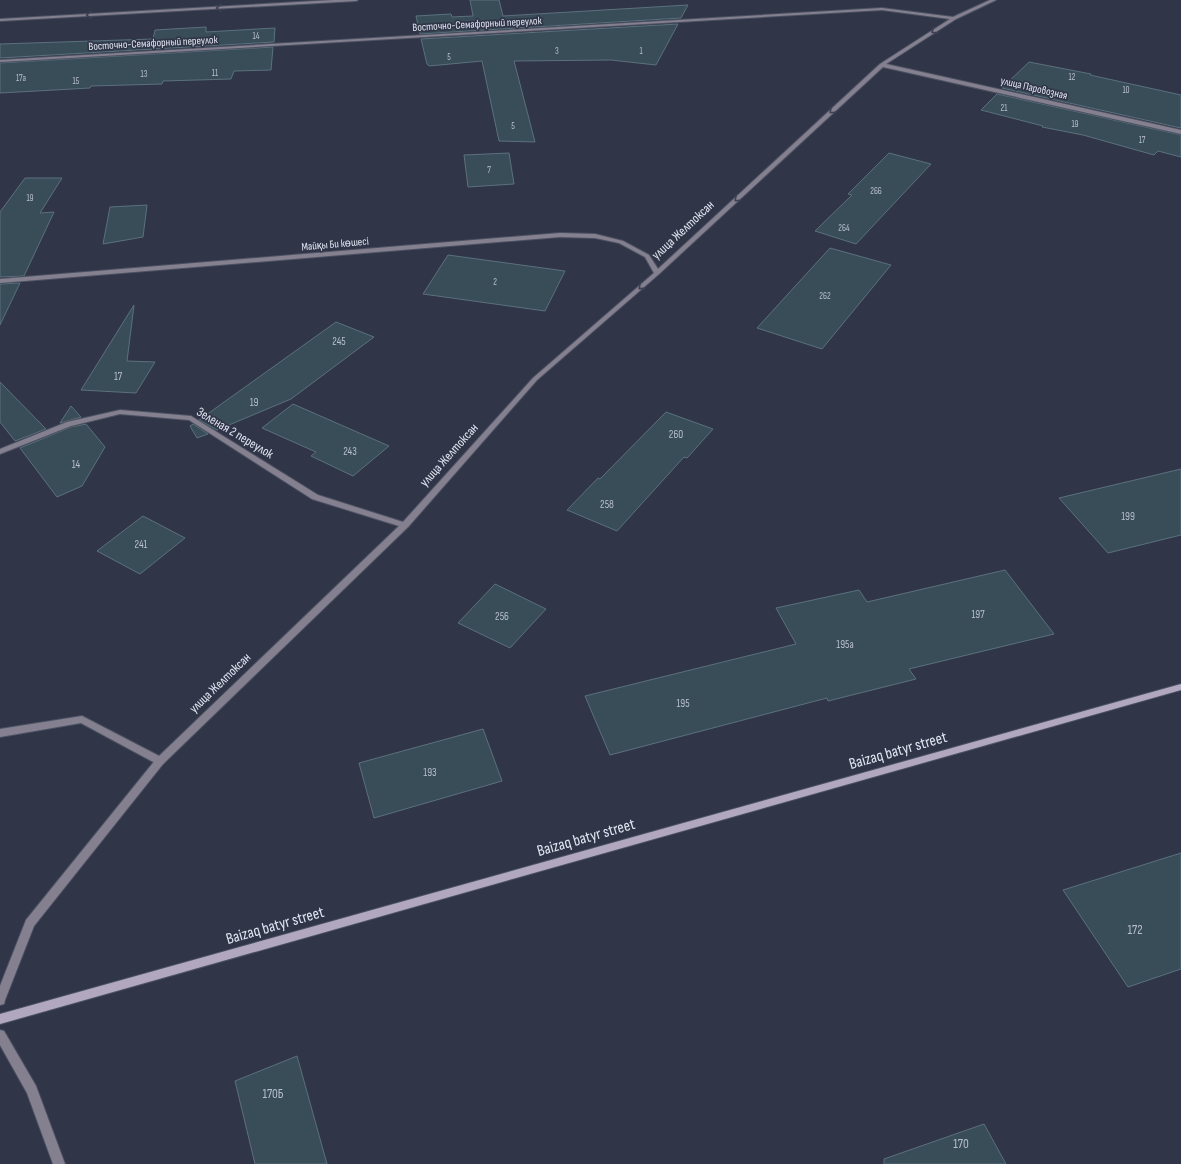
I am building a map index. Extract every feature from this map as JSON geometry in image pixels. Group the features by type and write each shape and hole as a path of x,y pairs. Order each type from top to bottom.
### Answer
{"main road":[{"name":"Baizaq batyr street","path":"0,1019 1181,687"}],"street":[{"path":"0,20 356,0"},
{"name":"улица Желтоксан","path":"0,1000 30,923 160,761 405,525 535,379 657,273 882,65 954,18 994,0"},
{"name":"Восточно-Семафорный переулок","path":"0,61 882,9 954,18"},
{"name":"улица Паровозная","path":"882,65 1181,132"},
{"name":"Майқы Би көшесі","path":"0,280 560,235 595,236 621,242 647,256 657,273"},
{"name":"Зеленая 2 переулок","path":"0,452 69,424 120,412 191,418 315,497 405,525"},
{"path":"0,733 82,719 160,761"},
{"path":"0,1035 32,1090 59,1164"}],"building":[{"path":"470,0 499,0 503,16 688,5 681,18 420,34 416,16 451,14 452,17 473,16"},
{"path":"678,24 656,65 611,60 514,61 535,142 499,141 482,61 429,66 427,64 421,39"},
{"path":"206,27 206,32 275,28 274,42 0,58 0,44 153,39 155,30"},
{"path":"273,47 271,70 234,71 231,79 163,81 162,84 91,86 90,88 0,93 0,63"},
{"path":"1029,62 1091,74 1090,75 1181,95 1181,128 1002,88"},
{"path":"997,94 1181,135 1181,157 1158,151 1154,155 1083,135 1042,127 1043,126 981,110"},
{"path":"509,153 514,184 468,187 464,155"},
{"path":"889,153 931,164 856,244 815,231 852,195 848,194"},
{"path":"25,178 62,178 40,213 54,212 24,276 0,277 0,212"},
{"path":"147,205 143,237 103,244 110,207"},
{"path":"830,248 891,265 822,349 757,328"},
{"path":"448,255 565,271 545,311 423,294"},
{"path":"20,283 0,325 0,284"},
{"path":"134,305 127,361 155,362 136,393 81,390"},
{"path":"336,322 374,337 291,399 217,430 199,420"},
{"path":"0,382 46,429 15,441 0,422"},
{"path":"293,404 389,446 353,476 311,456 316,452 262,428"},
{"path":"71,406 81,417 60,423"},
{"path":"666,412 713,429 687,458 684,457 617,531 567,510 598,478 600,479"},
{"path":"86,424 105,447 82,486 57,497 20,448 71,427"},
{"path":"193,424 208,434 197,438 190,426"},
{"path":"1181,469 1181,535 1108,553 1059,498"},
{"path":"143,516 185,538 140,574 97,551"},
{"path":"1005,570 1054,634 909,669 916,679 828,701 827,698 610,755 585,696 796,644 776,608 859,590 867,602"},
{"path":"495,584 546,609 510,648 458,623"},
{"path":"483,729 502,781 374,818 359,763"},
{"path":"1181,853 1181,969 1128,987 1063,890"},
{"path":"297,1056 327,1164 255,1164 235,1081"},
{"path":"984,1124 1006,1164 884,1164 884,1159"}]}
